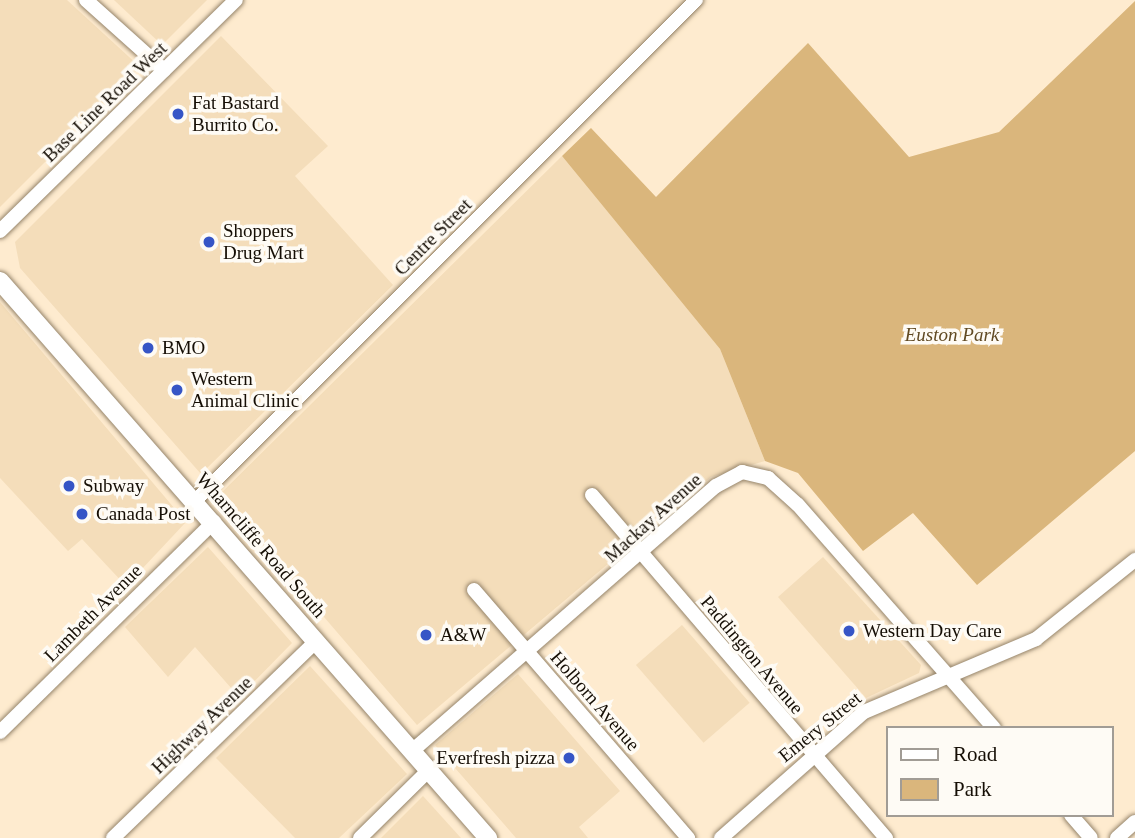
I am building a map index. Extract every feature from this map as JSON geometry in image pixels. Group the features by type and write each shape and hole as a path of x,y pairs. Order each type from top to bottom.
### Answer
{"main road":[{"name":"Wharncliffe Road South","path":"0,281 196,500 488,838"}],"street":[{"path":"86,0 164,70"},
{"name":"Base Line Road West","path":"0,231 236,0"},
{"name":"Centre Street","path":"196,500 696,0"},
{"name":"Mackay Avenue","path":"412,751 641,555 716,486 742,472 768,478 992,726"},
{"name":"Paddington Avenue","path":"592,495 812,756 886,838"},
{"name":"Lambeth Avenue","path":"0,732 214,522"},
{"name":"Emery Street","path":"721,838 864,712 948,674 1036,639 1135,559"},
{"name":"Holborn Avenue","path":"474,590 688,838"},
{"name":"Highway Avenue","path":"113,838 317,640"},
{"path":"360,838 429,770"},
{"path":"1073,817 1091,838"},
{"path":"1117,838 1135,822"}],"shaded area":[{"path":"0,0 67,0 140,67 0,207"},
{"path":"114,0 207,0 162,45"},
{"path":"221,36 328,146 295,176 393,285 201,474 20,268 15,242"},
{"path":"562,156 720,349 765,461 711,477 417,725 219,495"},
{"path":"0,302 186,522 126,586 82,539 68,551 0,478"},
{"path":"208,547 292,643 239,697 195,647 168,677 125,627"},
{"name":"Western Day Care","path":"823,557 921,665 919,673 866,698 778,597"},
{"path":"682,625 750,703 704,743 636,665"},
{"path":"310,666 407,774 339,838 295,838 216,758"},
{"path":"518,674 620,791 579,827 588,838 516,838 435,745"},
{"path":"423,796 461,838 381,838"}],"green space":[{"name":"Euston Park","path":"1135,1 1135,451 977,585 913,513 863,551 798,473 765,461 720,349 562,156 591,128 656,197 808,43 909,157 999,132"}],"place":[{"name":"Fat Bastard Burrito Co.","path":"178,114"},
{"name":"Shoppers Drug Mart","path":"209,242"},
{"name":"BMO","path":"148,348"},
{"name":"Western Animal Clinic","path":"177,390"},
{"name":"Subway","path":"69,486"},
{"name":"Canada Post","path":"82,514"},
{"name":"Western Day Care","path":"849,631"},
{"name":"A&W","path":"426,635"},
{"name":"Everfresh pizza","path":"569,758"}]}
